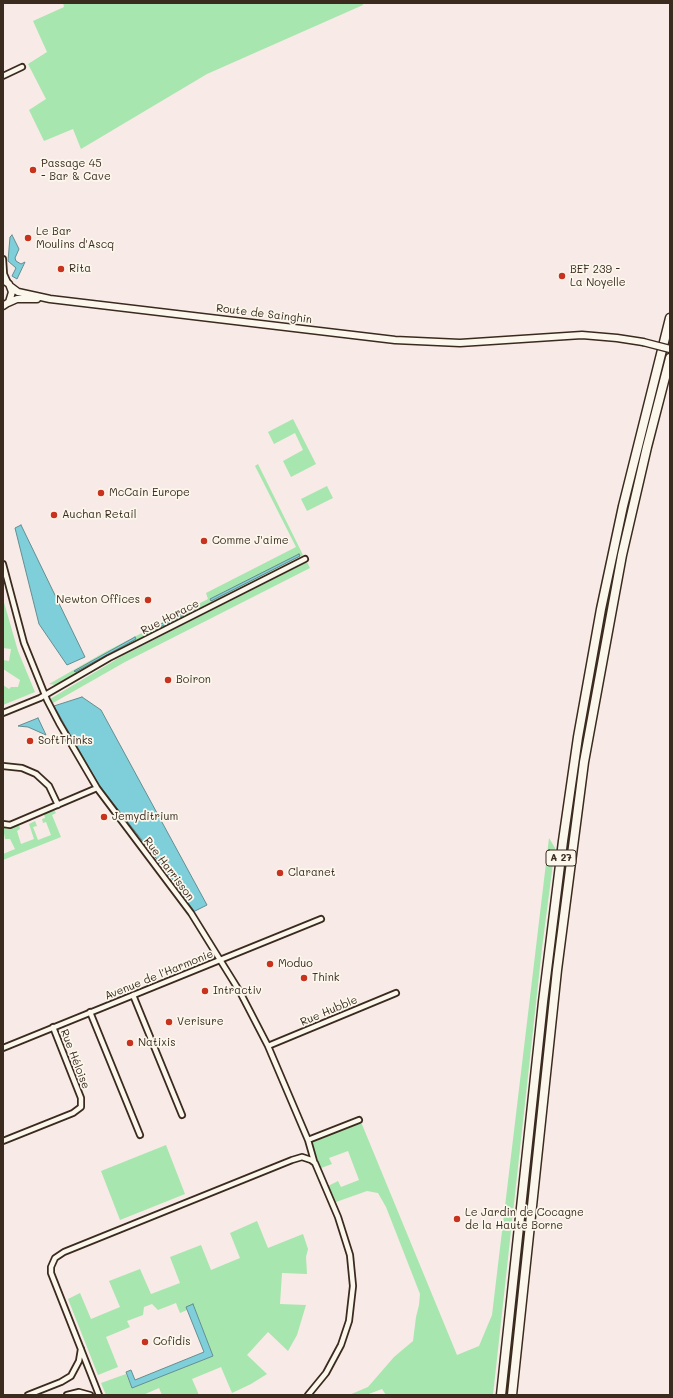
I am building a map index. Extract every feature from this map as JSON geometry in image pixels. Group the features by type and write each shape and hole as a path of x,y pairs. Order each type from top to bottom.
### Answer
{"highway":[{"name":"A 27","path":"501,1395 544,994 577,744 622,506 670,318"},
{"name":"A 27","path":"512,1395 555,985 584,762 621,562 640,475 670,358"}],"street":[{"path":"3,76 22,67"},
{"path":"3,259 4,274 12,296 5,306"},
{"name":"Route de Sainghin","path":"7,283 18,292 50,299 384,339 476,342 582,335 618,338 643,342 670,349"},
{"name":"Route de Sainghin","path":"5,306 17,300 50,299"},
{"name":"Rue Horace","path":"3,713 45,695 109,658 305,558"},
{"name":"Rue Harrisson","path":"3,564 22,635 45,695 74,751 97,788 167,880 240,992 268,1046 308,1140 314,1161 345,1236 351,1263 353,1292 349,1321 341,1345 326,1373 308,1395"},
{"path":"3,766 22,768 36,774 49,786 58,805"},
{"path":"3,824 10,825 97,788"},
{"name":"Avenue de l'Harmonie","path":"3,1048 322,919"},
{"name":"Rue Hubble","path":"268,1046 396,993"},
{"path":"133,996 182,1115"},
{"path":"90,1012 140,1135"},
{"name":"Rue Héloise","path":"3,1141 73,1113 81,1107 82,1102 80,1094 53,1027"},
{"path":"308,1140 359,1120"},
{"path":"99,1395 80,1343 51,1273 52,1264 58,1256 292,1160 302,1157 314,1161"},
{"path":"28,1395 61,1382 70,1376 79,1361 81,1352 80,1343"},
{"path":"68,1395 79,1392 90,1395"}],"green space":[{"path":"63,3 362,3 363,5 207,74 81,149 73,129 44,141 29,110 46,99 28,64 47,52 33,21 64,7"},
{"path":"293,419 316,464 291,477 283,461 303,450 295,433 274,444 268,432"},
{"path":"258,464 303,555 108,655 56,685 49,684 105,652 208,599 206,593 296,547 255,466"},
{"path":"327,486 333,498 307,511 301,499"},
{"path":"307,562 310,568 125,662 53,703 50,699 122,656"},
{"path":"3,599 18,651 35,692 3,705 3,685 9,689 11,687 18,687 20,680 3,669 3,660 9,661 11,649 3,648"},
{"path":"54,810 56,813 52,815 61,837 3,860 3,854 15,849 10,839 5,839 3,827 7,829 19,825 20,829 17,831 21,844 34,839 29,824 35,821 37,826 33,827 38,840 51,835 46,822 43,823 42,819 45,818 44,814"},
{"path":"549,838 555,848 542,948 493,1395 386,1395 382,1389 366,1395 349,1395 368,1387 394,1357 413,1341 420,1294 386,1207 378,1193 367,1191 336,1202 328,1186 338,1181 341,1187 359,1180 348,1151 329,1158 332,1164 321,1168 311,1141 361,1122 457,1355 479,1346 492,1315"},
{"path":"166,1145 185,1194 120,1220 101,1171"},
{"path":"257,1221 268,1248 303,1234 308,1249 306,1257 307,1274 282,1273 280,1304 306,1305 297,1335 288,1351 268,1332 247,1355 267,1374 232,1393 221,1367 192,1379 199,1395 162,1395 159,1388 143,1395 106,1395 101,1383 126,1374 132,1388 213,1356 194,1307 180,1313 176,1303 158,1310 152,1304 144,1307 143,1315 127,1321 130,1327 106,1337 118,1367 98,1375 68,1299 80,1293 91,1319 120,1307 109,1281 140,1269 151,1294 180,1283 170,1257 201,1245 211,1270 240,1258 230,1233"}],"water":[{"path":"12,235 19,249 15,258 16,261 21,264 25,262 17,279 12,276 16,268 8,261 10,237"},
{"path":"21,525 85,657 67,665 39,624 15,528"},
{"path":"299,554 300,556 211,601 210,599"},
{"path":"187,611 188,613 146,634 145,632"},
{"path":"135,637 136,639 75,672 74,671"},
{"path":"82,697 101,710 207,905 193,912 173,880 99,785 54,706"},
{"path":"38,718 46,735 28,727 18,726"},
{"path":"193,1304 213,1356 132,1388 126,1372 131,1370 135,1380 204,1352 186,1307"}],"place":[{"name":"Passage 45 - Bar & Cave","path":"33,170"},
{"name":"Le Bar Moulins d'Ascq","path":"28,238"},
{"name":"Rita","path":"61,269"},
{"name":"BEF 239 - La Noyelle","path":"562,276"},
{"name":"McCain Europe","path":"101,493"},
{"name":"Auchan Retail","path":"54,515"},
{"name":"Comme J'aime","path":"204,541"},
{"name":"Newton Offices","path":"148,600"},
{"name":"Boiron","path":"168,680"},
{"name":"SoftThinks","path":"30,741"},
{"name":"Jemyditrium","path":"104,817"},
{"name":"Claranet","path":"280,873"},
{"name":"Moduo","path":"270,964"},
{"name":"Think","path":"304,978"},
{"name":"Intractiv","path":"205,991"},
{"name":"Verisure","path":"169,1022"},
{"name":"Natixis","path":"130,1043"},
{"name":"Le Jardin de Cocagne de la Haute Borne","path":"457,1219"},
{"name":"Cofidis","path":"145,1342"}]}
